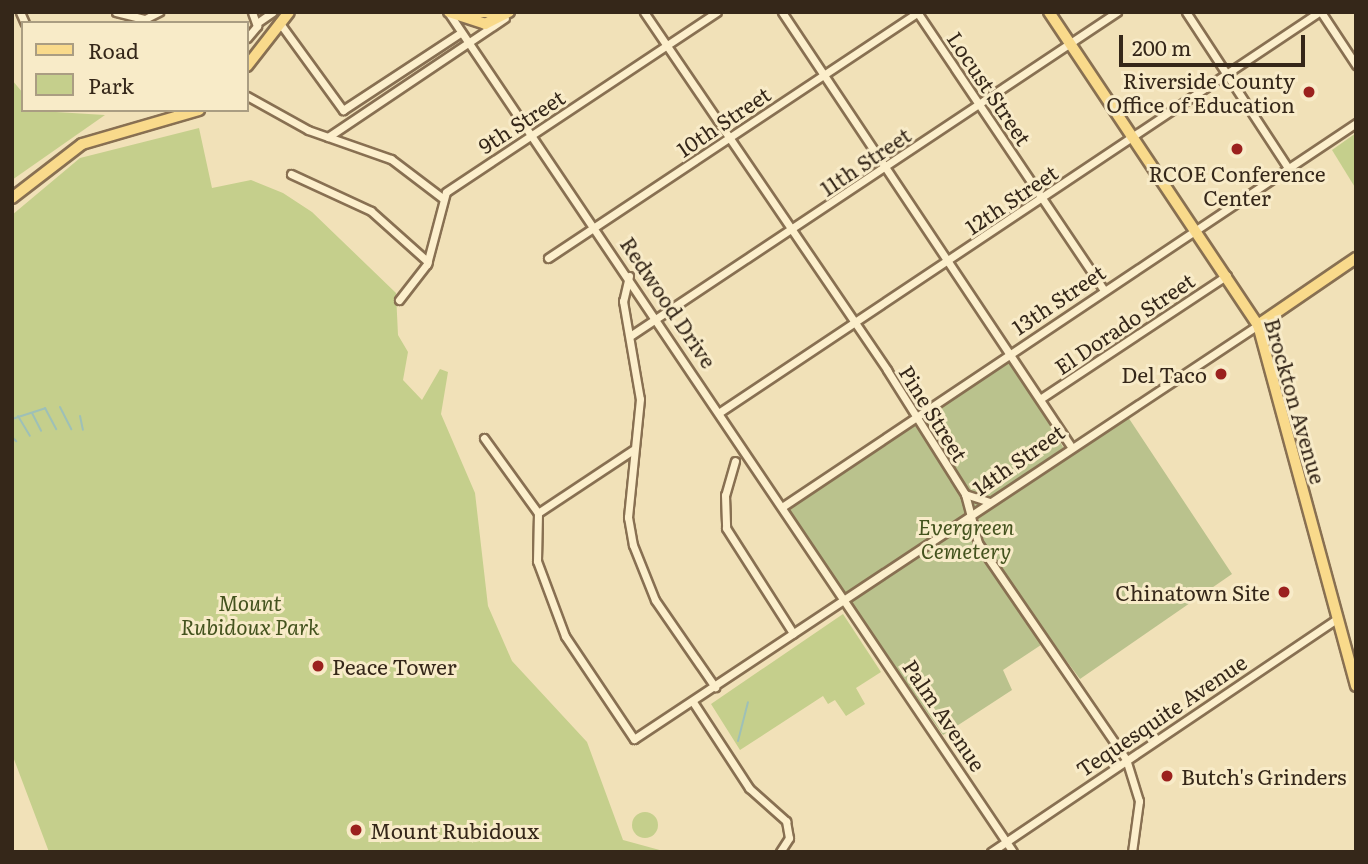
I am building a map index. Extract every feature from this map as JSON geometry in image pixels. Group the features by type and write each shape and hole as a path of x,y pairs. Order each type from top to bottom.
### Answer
{"main road":[{"path":"248,65 289,12"},
{"name":"Redwood Drive","path":"449,12 464,22"},
{"path":"464,22 495,12"},
{"path":"464,22 485,24 511,12"},
{"name":"Brockton Avenue","path":"1049,12 1258,325 1356,686"},
{"path":"12,198 82,144 191,112"},
{"name":"14th Street","path":"1258,325 1356,258"}],"street":[{"path":"116,12 145,19 159,12"},
{"path":"252,12 257,23"},
{"path":"248,36 257,23 273,12"},
{"path":"328,137 472,42 511,12"},
{"name":"Pine Street","path":"644,12 856,323 965,494 978,543 1126,759 1139,793 1132,852"},
{"name":"9th Street","path":"441,197 717,12"},
{"path":"782,12 1070,445"},
{"name":"10th Street","path":"548,258 917,12"},
{"name":"Locust Street","path":"917,12 1103,289"},
{"name":"11th Street","path":"631,336 981,106 1117,12"},
{"path":"1186,12 1288,168"},
{"path":"1320,12 1356,65"},
{"name":"12th Street","path":"720,412 1043,200 1320,12"},
{"path":"279,22 343,110 464,22"},
{"name":"Redwood Drive","path":"464,22 472,42 845,599"},
{"path":"249,100 328,137 391,159 441,197 428,262 399,300"},
{"name":"13th Street","path":"782,507 1103,289 1197,230 1356,123"},
{"path":"291,174 371,211 428,262"},
{"name":"El Dorado Street","path":"1040,399 1227,275"},
{"path":"629,276 622,288 640,399 628,517 641,571 715,687"},
{"name":"14th Street","path":"538,513 537,561 547,599 634,738 693,702 969,517 1070,445 1258,325"},
{"path":"484,438 538,513 634,450"},
{"path":"735,461 724,495 726,528 793,633"},
{"path":"965,494 990,502"},
{"name":"Palm Avenue","path":"845,599 1013,852"},
{"name":"Tequesquite Avenue","path":"991,852 1337,619"},
{"path":"693,702 749,788 786,821 789,838 780,852"}],"green space":[{"path":"12,80 21,91 21,112 105,115 12,180"},
{"name":"Mount Rubidoux Park","path":"199,128 212,188 251,180 283,193 312,212 396,293 398,335 408,352 403,380 422,400 440,369 448,372 441,414 475,493 488,606 512,661 587,742 623,840 667,852 49,852 12,754 12,215 80,158"},
{"path":"1356,133 1356,189 1332,150"},
{"name":"Evergreen Cemetery","path":"1008,352 1067,454 1128,417 1232,574 1080,679 1050,639 1003,670 1012,690 943,735 781,504"},
{"path":"843,614 881,672 856,688 865,704 846,716 835,700 828,704 823,696 740,750 711,704"},
{"path":"645,812 654,816 658,825 654,834 645,838 636,834 632,825 636,816"}],"waterway":[{"path":"60,407 71,429"},
{"path":"12,419 45,408 56,429"},
{"path":"32,413 41,431"},
{"path":"18,416 30,436"},
{"path":"80,416 83,430"},
{"path":"12,437 16,441"},
{"path":"738,741 748,702"}],"place":[{"name":"Riverside County Office of Education","path":"1309,92"},
{"name":"RCOE Conference Center","path":"1237,149"},
{"name":"Del Taco","path":"1221,374"},
{"name":"Chinatown Site","path":"1284,592"},
{"name":"Peace Tower","path":"318,666"},
{"name":"Butch's Grinders","path":"1167,776"},
{"name":"Mount Rubidoux","path":"356,830"}]}
